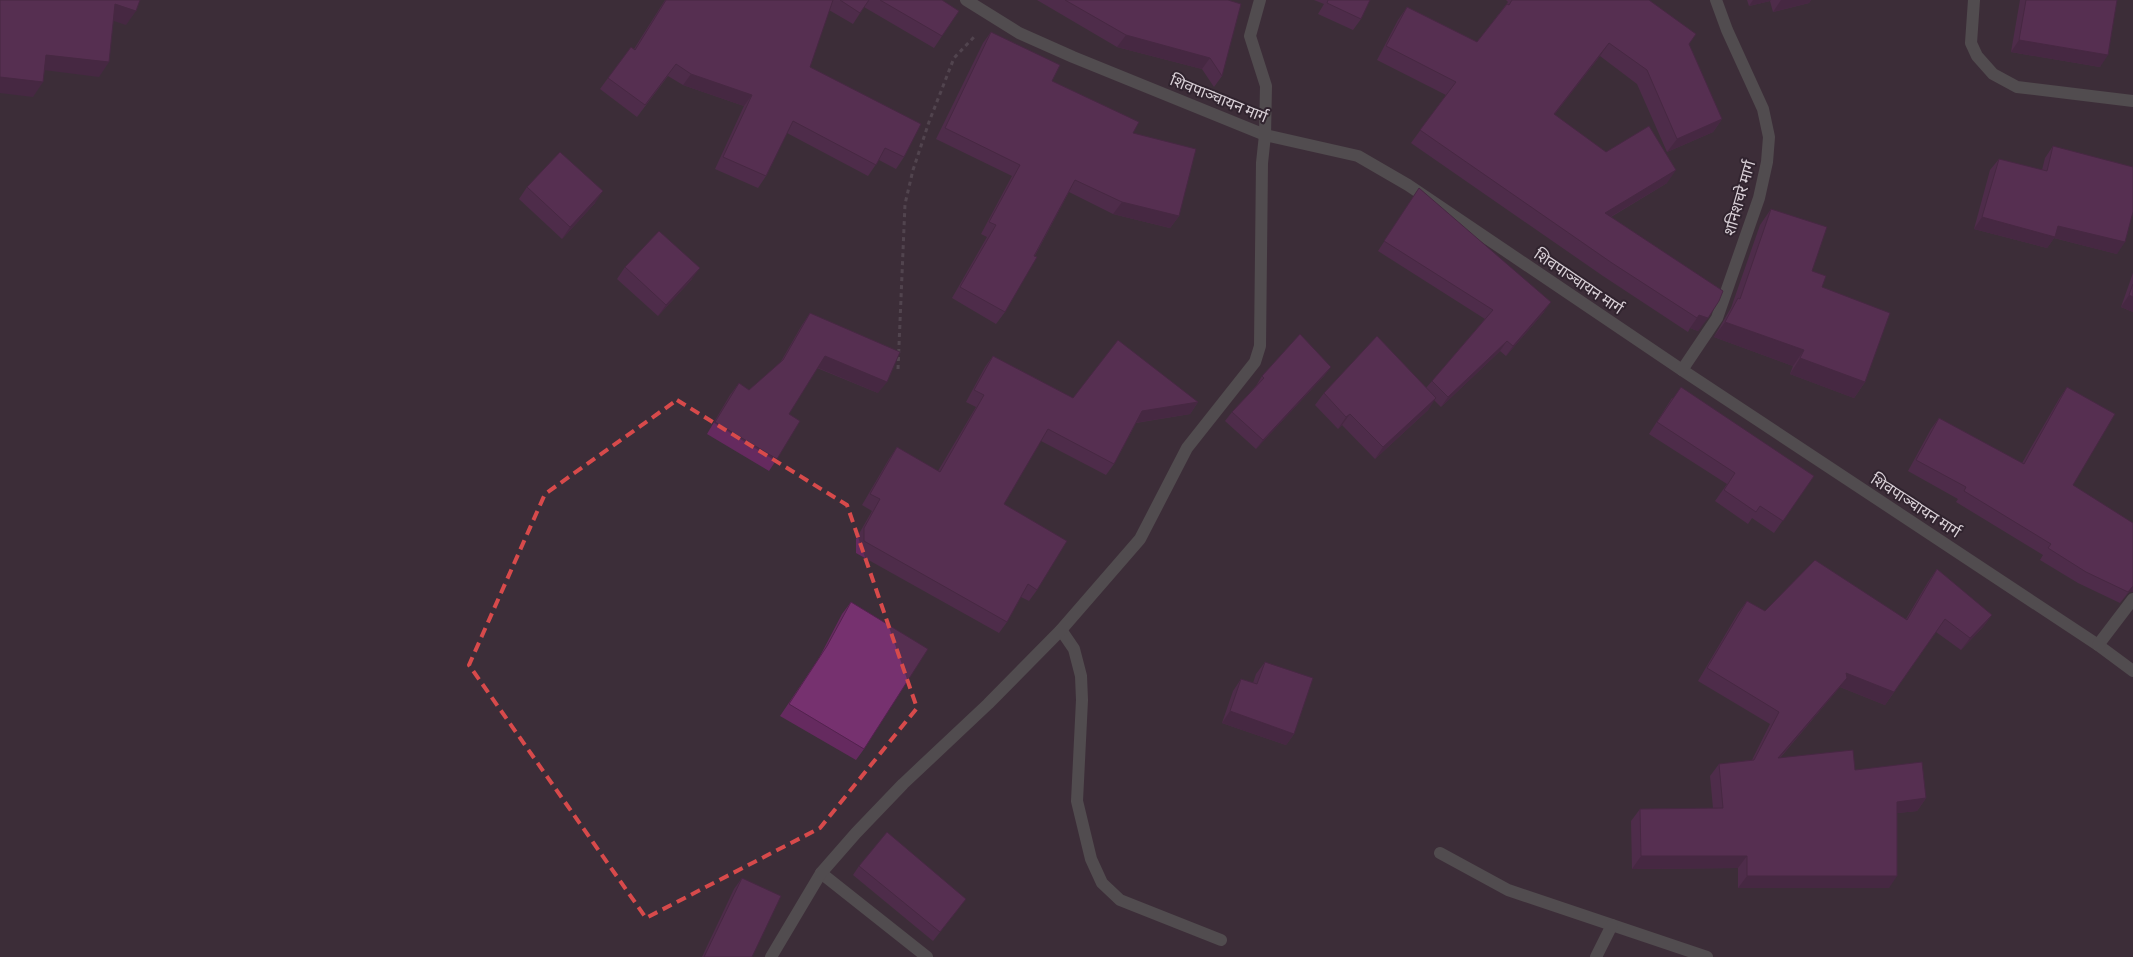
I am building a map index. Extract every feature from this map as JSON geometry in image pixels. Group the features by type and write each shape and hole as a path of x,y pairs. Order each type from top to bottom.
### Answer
{"street":[{"name":"शिवपाञ्चायन मार्ग","path":"966,0 1019,33 1265,135 1358,156 1408,185 1682,370 2098,645 2133,671"},
{"path":"771,957 821,873 856,833 903,784 988,704 1061,630 1140,539 1187,448 1255,362 1260,346 1262,163 1265,135 1266,86 1250,36 1260,0"},
{"name":"शनिशचरे मार्ग","path":"1682,370 1717,318 1759,198 1767,162 1769,136 1763,109 1727,30 1716,0"},
{"path":"1974,0 1971,43 1977,56 1993,74 2018,87 2133,101"},
{"path":"2098,645 2133,599"},
{"path":"1061,630 1074,649 1081,676 1082,700 1077,801 1091,859 1102,883 1120,900 1221,940"},
{"path":"1440,853 1508,890 1707,957"},
{"path":"821,873 927,957"},
{"path":"1596,957 1612,925"}],"path":[{"path":"898,369 906,204 913,170 954,58 994,17"}],"highlighted area":[{"path":"677,400 847,505 917,708 820,828 646,918 469,665 545,494"}],"building":[{"path":"0,0 140,0 136,11 115,4 109,62 46,55 43,82 0,77"},
{"path":"666,0 833,0 810,67 921,124 904,157 885,148 876,165 793,121 766,176 723,157 752,95 691,74 676,64 645,105 608,78 631,47 635,50"},
{"path":"840,0 869,0 860,13"},
{"path":"880,0 942,0 959,11 942,36"},
{"path":"1065,0 1228,0 1241,4 1222,76 1210,58 1126,35"},
{"path":"1328,0 1370,0 1361,19 1327,3"},
{"path":"1512,0 1649,0 1696,34 1689,44 1722,119 1677,139 1647,70 1609,43 1554,114 1606,152 1649,126 1676,170 1605,213 1723,291 1708,318 1699,315 1697,318 1612,263 1420,130 1456,82 1386,46 1407,7 1477,42"},
{"path":"2026,0 2117,0 2108,55 2019,40"},
{"path":"991,32 1060,65 1052,81 1139,122 1133,133 1196,149 1179,216 1122,202 1075,180 1034,256 1037,257 1005,312 960,287 996,225 989,222 1020,165 945,128"},
{"path":"2053,146 2133,167 2133,212 2125,242 2058,226 2055,237 1982,217 1999,159 2047,171"},
{"path":"560,152 603,191 570,227 527,187"},
{"path":"1419,188 1551,302 1513,346 1507,341 1448,397 1432,381 1493,310 1384,241"},
{"path":"1771,209 1827,227 1812,271 1826,276 1822,287 1890,313 1865,382 1800,358 1804,350 1725,322 1738,298 1740,299"},
{"path":"659,231 700,268 666,305 625,267"},
{"path":"2133,284 2133,297 2129,295"},
{"path":"810,313 900,352 887,382 825,356 789,414 800,421 777,459 715,422 739,383 749,390 783,360"},
{"path":"1300,334 1331,367 1263,440 1232,412 1264,378 1262,376"},
{"path":"1377,336 1436,398 1383,447 1350,414 1346,417 1324,393"},
{"path":"1118,340 1198,402 1142,411 1114,464 1048,429 1004,504 1067,541 1037,590 1028,584 1007,622 864,541 864,528 880,499 870,494 897,447 940,472 984,395 974,390 993,356 1073,398"},
{"path":"1681,387 1814,476 1783,521 1760,506 1756,512 1724,490 1735,473 1657,422"},
{"path":"2067,387 2115,414 2073,485 2133,523 2133,586 2128,592 2086,572 2048,548 2051,544 1964,491 1966,487 1916,460 1939,418 2024,464"},
{"path":"1815,560 1907,620 1937,569 1992,615 1970,638 1945,619 1894,692 1846,673 1847,678 1778,758 1853,750 1855,770 1922,762 1926,798 1897,802 1897,876 1747,876 1747,856 1641,856 1640,809 1723,808 1719,764 1754,760 1779,712 1707,668 1747,601 1765,611"},
{"path":"851,602 928,649 864,749 789,704 827,646"},
{"path":"1265,662 1313,678 1294,734 1230,711 1241,679 1257,684"},
{"path":"887,832 966,899 940,932 859,866"},
{"path":"742,878 781,896 752,957 704,957"}]}
